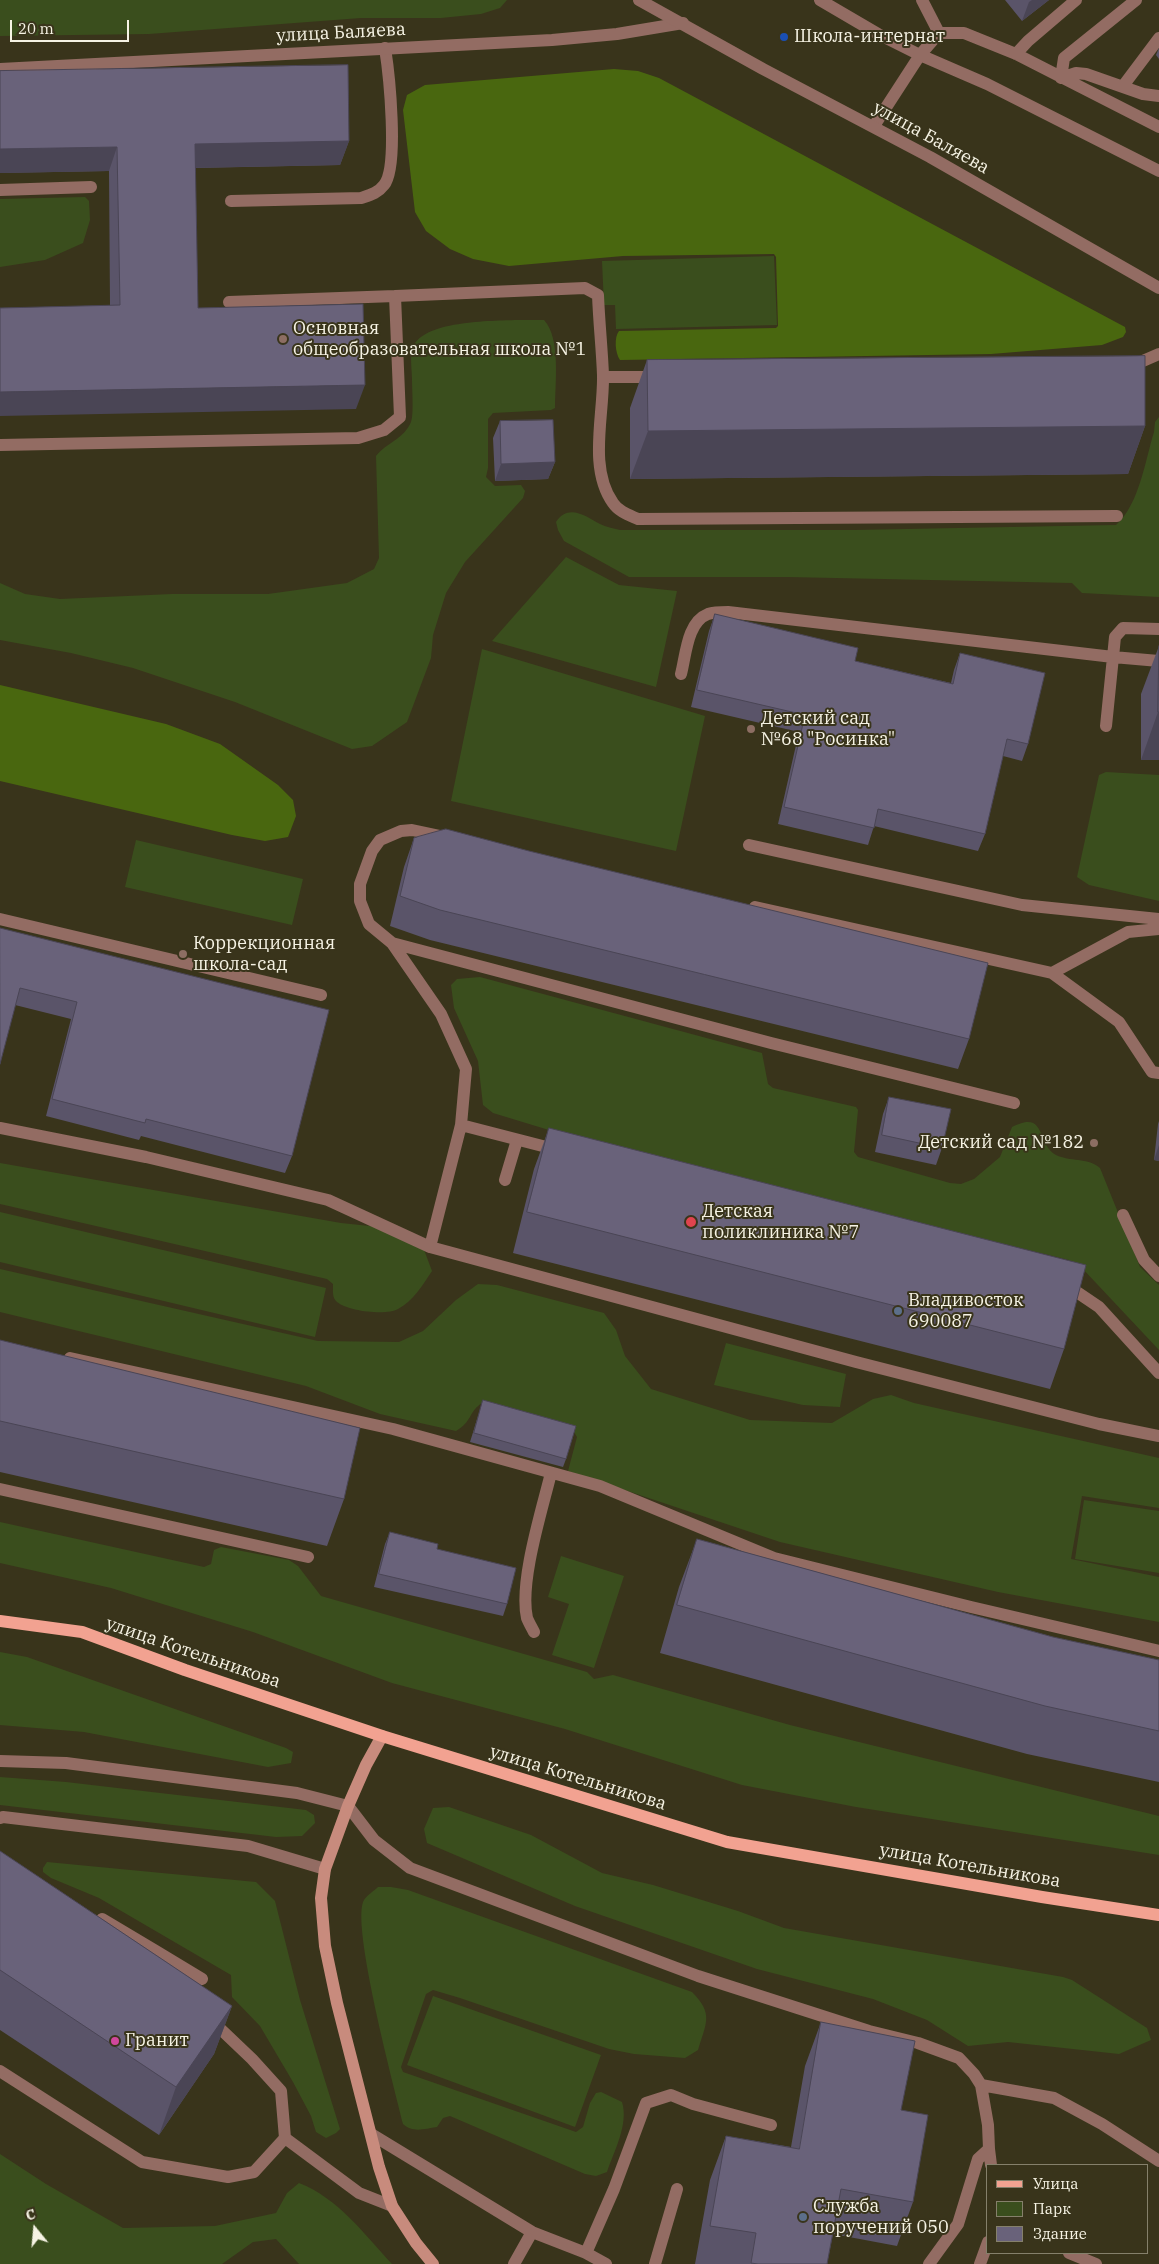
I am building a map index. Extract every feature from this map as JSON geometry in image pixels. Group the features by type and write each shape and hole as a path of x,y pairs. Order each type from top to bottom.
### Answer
{"main road":[{"name":"улица Котельникова","path":"0,1621 82,1632 184,1670 382,1736 727,1842 1032,1896 1159,1915"},
{"path":"382,1736 366,1765 348,1806 325,1869 321,1898 325,1946 337,2003 392,2206 416,2243 433,2264"}],"street":[{"name":"улица Баляева","path":"639,0 763,69 874,126 1159,288"},
{"path":"820,0 878,34 920,55 987,84 1159,171"},
{"path":"922,0 940,33"},
{"path":"1016,54 1028,41 1076,0"},
{"path":"1061,78 1064,58 1136,0"},
{"name":"улица Баляева","path":"0,69 552,40 617,34 683,23"},
{"path":"874,126 920,55 940,33 964,33 1016,54 1159,128"},
{"path":"1123,86 1159,38"},
{"path":"231,201 361,198 377,192 386,184 392,156 390,76 385,48"},
{"path":"1061,78 1076,73 1086,74 1143,94 1159,96"},
{"path":"0,190 91,188"},
{"path":"229,302 585,288 598,295 603,377 600,461 603,482 612,503 621,512 638,519 1117,516"},
{"path":"0,445 358,438 384,430 400,417 395,296"},
{"path":"1120,370 1159,354"},
{"path":"603,377 671,376"},
{"path":"682,674 689,639 695,623 708,614 728,612 1159,661"},
{"path":"1106,726 1115,637 1123,628 1159,629"},
{"path":"430,1247 461,1125 466,1069 441,1014 392,943 369,924 360,901 360,884 372,851 380,840 401,830 412,830 461,841"},
{"path":"748,845 1022,905 1159,920"},
{"path":"742,904 1052,974 1119,1022 1152,1072 1159,1074"},
{"path":"0,919 321,995"},
{"path":"1052,974 1128,932 1159,929"},
{"path":"392,943 771,1043 1014,1103"},
{"path":"461,1125 572,1154"},
{"path":"0,1128 146,1157 328,1200 430,1247 865,1365 1099,1424 1159,1436"},
{"path":"505,1180 517,1140"},
{"path":"1123,1215 1144,1260 1159,1276"},
{"path":"1048,1279 1066,1284 1099,1307 1159,1373"},
{"path":"58,1355 393,1429 600,1486 774,1558 971,1608 1159,1651"},
{"path":"534,1632 528,1620 526,1602 530,1561 551,1473"},
{"path":"0,1489 308,1558"},
{"path":"0,1761 66,1763 297,1793 348,1806 374,1840 410,1868 698,1976 869,2031 918,2043 959,2058 974,2074 981,2085 988,2126 991,2164"},
{"path":"0,1818 248,1846 325,1869"},
{"path":"102,1919 202,1979"},
{"path":"141,1969 154,1950"},
{"path":"0,2071 142,2162 228,2176 254,2172 285,2138 281,2091 252,2059 200,2010"},
{"path":"981,2085 1054,2098 1102,2124 1159,2161"},
{"path":"586,2253 614,2189 646,2104 671,2095 702,2107 771,2125"},
{"path":"371,2134 532,2232 586,2253 606,2264"},
{"path":"285,2138 359,2193 392,2206"},
{"path":"929,2264 958,2224 978,2159 990,2149"},
{"path":"655,2264 677,2189"},
{"path":"514,2264 532,2232"},
{"path":"980,2264 986,2248"},
{"path":"1071,2254 1096,2264"}],"green space":[{"path":"0,0 507,0 500,8 481,14 441,18 361,18 149,34 0,36"},
{"path":"614,69 638,71 659,78 1125,327 1126,332 1123,337 1102,345 991,354 620,360 616,345 616,337 619,331 776,328 778,326 776,257 774,254 623,256 509,266 473,259 450,249 426,231 415,212 403,110 407,95 425,85"},
{"path":"85,197 89,201 90,220 83,243 45,260 0,267 0,199"},
{"path":"774,256 777,325 616,329 615,305 604,305 602,261"},
{"path":"544,320 549,328 553,338 556,362 555,408 551,410 493,413 488,419 488,468 486,477 495,486 521,485 525,491 523,498 465,562 446,593 433,635 431,658 407,722 372,746 352,749 235,702 133,668 71,653 0,640 0,583 25,594 60,599 172,594 268,594 347,583 374,569 379,558 376,456 404,433 411,422 413,408 412,350 418,340 428,333 442,328 475,322"},
{"path":"1159,417 1159,597 1082,593 1072,583 788,577 629,577 564,541 556,522 561,516 572,512 583,515 602,525 620,530 854,530 1116,525 1124,516 1136,494 1154,432 1155,422"},
{"path":"566,557 619,585 677,591 656,687 492,641"},
{"path":"482,649 705,716 676,851 451,801"},
{"path":"0,685 166,724 220,744 278,785 293,800 296,816 288,837 265,841 232,835 0,781"},
{"path":"1106,772 1159,775 1159,901 1089,885 1077,877 1099,775"},
{"path":"136,840 303,879 292,925 125,887"},
{"path":"480,977 762,1053 768,1084 773,1088 856,1107 858,1110 854,1152 858,1157 950,1183 961,1184 974,1179 1000,1157 1012,1127 1031,1122 1040,1130 1050,1150 1056,1155 1090,1162 1100,1168 1140,1267 1159,1285 1159,1350 1081,1267 1069,1260 595,1144 493,1113 483,1105 478,1061 454,1008 451,985 457,979"},
{"path":"0,1163 341,1223 379,1227 423,1247 432,1271 413,1297 398,1309 376,1312 349,1308 335,1300 333,1284 327,1279 0,1204"},
{"path":"0,1212 326,1288 315,1337 0,1262"},
{"path":"0,1269 318,1341 399,1342 423,1331 456,1300 478,1284 497,1285 604,1313 616,1330 625,1356 651,1389 750,1420 832,1423 873,1399 891,1395 914,1403 1159,1458 1159,1508 1082,1496 1071,1559 1159,1577 1159,1622 998,1592 780,1542 568,1471 577,1437 574,1432 482,1403 475,1409 465,1424 456,1431 380,1414 306,1386 0,1312"},
{"path":"726,1343 846,1374 840,1407 803,1405 714,1385"},
{"path":"1084,1500 1159,1511 1159,1573 1075,1559"},
{"path":"0,1522 204,1567 211,1564 214,1550 221,1547 289,1560 298,1566 321,1596 587,1672 594,1679 613,1675 790,1725 1159,1816 1159,1855 856,1807 742,1785 565,1729 392,1683 253,1632 111,1588 0,1563"},
{"path":"561,1556 624,1576 594,1668 552,1655 569,1604 548,1597"},
{"path":"0,1652 27,1657 286,1748 293,1752 291,1763 268,1767 84,1732 0,1725"},
{"path":"0,1777 66,1782 306,1810 314,1815 315,1823 302,1836 276,1837 0,1805"},
{"path":"449,1807 531,1835 602,1873 653,1885 738,1911 784,1928 1063,1977 1072,1980 1147,2028 1151,2040 1119,2054 1008,2042 968,2046 927,2020 873,1999 757,1969 575,1906 427,1843 424,1829 433,1808"},
{"path":"47,1862 256,1882 275,1901 300,2000 340,2129 326,2138 316,2132 311,2116 260,2026 232,1997 231,1975 99,1898 51,1878 43,1872"},
{"path":"378,1887 408,1890 692,1992 699,2000 706,2013 705,2026 698,2050 685,2058 634,2054 609,2049 460,1998 433,1990 426,1994 401,2067 403,2072 576,2132 583,2127 590,2103 596,2093 601,2092 622,2102 624,2119 617,2146 607,2172 596,2176 585,2174 450,2116 443,2118 437,2127 428,2129 411,2129 403,2124 375,2008 363,1940 361,1915 364,1900"},
{"path":"433,1996 601,2055 575,2127 407,2065"},
{"path":"0,2154 46,2184 123,2228 215,2226 276,2213 287,2193 299,2183 326,2198 350,2218 392,2264 299,2264 276,2239 253,2242 222,2264 0,2264"}],"building":[{"path":"348,65 349,141 195,144 198,308 363,304 365,385 0,392 0,308 120,305 117,147 0,149 0,71"},
{"path":"1145,356 1145,426 648,431 647,360"},
{"path":"553,420 555,462 501,464 500,421"},
{"path":"715,614 858,648 855,661 953,684 960,653 1045,673 1028,744 1007,739 985,834 878,809 874,828 784,807 805,715 697,690"},
{"path":"1159,646 1159,712 1158,712"},
{"path":"446,829 988,963 969,1039 440,910 400,896 414,838"},
{"path":"0,928 329,1010 292,1156 146,1119 145,1123 52,1099 77,1002 20,988 0,1064"},
{"path":"889,1097 951,1109 942,1148 882,1135"},
{"path":"549,1128 1086,1265 1064,1349 527,1212"},
{"path":"0,1340 360,1428 344,1499 0,1421"},
{"path":"483,1400 576,1426 566,1459 474,1433"},
{"path":"390,1532 438,1544 437,1549 516,1568 507,1604 379,1574"},
{"path":"697,1539 1053,1637 1159,1660 1159,1731 1045,1706 677,1605"},
{"path":"0,1851 232,2006 176,2087 0,1970"},
{"path":"821,2022 915,2041 901,2110 928,2115 913,2202 841,2189 827,2264 751,2263 756,2233 710,2226 726,2136 799,2149"}],"place":[{"name":"Школа-интернат","path":"784,37"},
{"name":"Основная общеобразовательная школа №1","path":"283,339"},
{"name":"Детский сад №68 \"Росинка\"","path":"751,729"},
{"name":"Коррекционная школа-сад","path":"183,954"},
{"name":"Детский сад №182","path":"1094,1143"},
{"name":"Детская поликлиника №7","path":"691,1222"},
{"name":"Владивосток 690087","path":"898,1311"},
{"name":"Гранит","path":"115,2041"},
{"name":"Служба поручений 050","path":"803,2217"}]}
